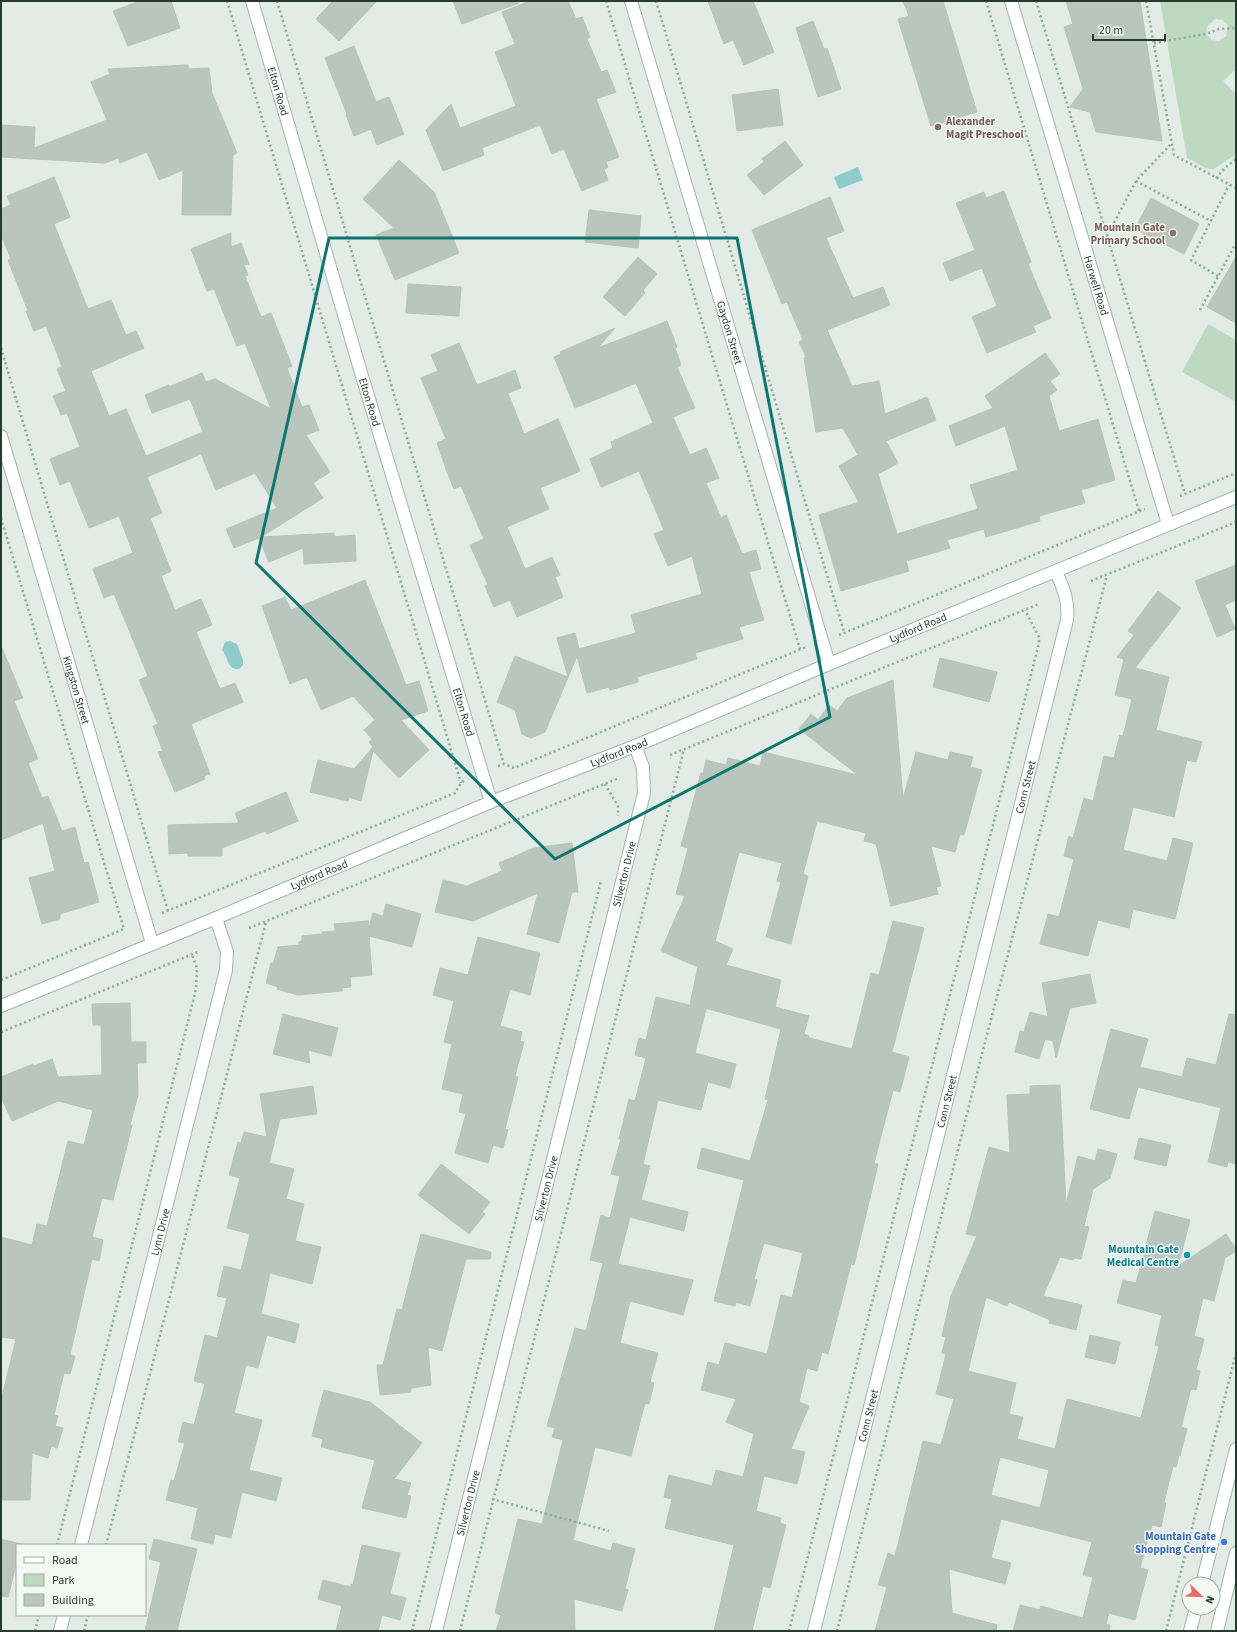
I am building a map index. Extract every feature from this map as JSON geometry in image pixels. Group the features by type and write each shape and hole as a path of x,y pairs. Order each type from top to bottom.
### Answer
{"street":[{"name":"Elton Road","path":"252,1 362,376 491,802"},
{"name":"Gaydon Street","path":"631,1 829,664"},
{"name":"Harwell Road","path":"1011,1 1168,524"},
{"name":"Kingston Street","path":"1,436 152,943"},
{"name":"Lydford Road","path":"1,1006 216,918 491,802 635,746 829,664 1236,497"},
{"name":"Conn Street","path":"814,1631 1067,620 1069,607 1067,598 1056,572"},
{"name":"Silverton Drive","path":"436,1631 644,793 645,780 643,767 635,746"},
{"name":"Lynn Drive","path":"81,1544 226,970 227,952 216,918"},
{"path":"1204,1576 1236,1449"},
{"path":"1217,1631 1236,1553"},
{"path":"60,1631 64,1616"},
{"path":"1190,1631 1194,1616"}],"path":[{"path":"227,1 461,783"},
{"path":"277,1 504,764"},
{"path":"606,1 800,649"},
{"path":"656,1 844,632"},
{"path":"986,1 1139,511"},
{"path":"1036,1 1185,494"},
{"path":"1146,1 1174,154 1236,188"},
{"path":"1154,44 1206,34 1219,29 1236,28"},
{"path":"1108,236 1136,181 1171,144"},
{"path":"1216,178 1236,159"},
{"path":"1136,181 1211,221"},
{"path":"1218,276 1191,260 1229,185"},
{"path":"1200,310 1236,243"},
{"path":"1,348 168,911"},
{"path":"1180,496 1236,473"},
{"path":"838,635 1145,509"},
{"path":"1,518 124,929"},
{"path":"1091,581 1236,522"},
{"path":"837,1631 983,1050 1107,575"},
{"path":"670,755 1039,604"},
{"path":"789,1631 1039,643 1039,637 1025,610"},
{"path":"494,768 504,764 514,768 807,646"},
{"path":"460,1631 684,750"},
{"path":"162,913 455,793 461,783 470,778"},
{"path":"249,928 619,778"},
{"path":"605,784 618,806 616,821"},
{"path":"412,1631 603,876"},
{"path":"106,1544 266,922"},
{"path":"1,980 130,926"},
{"path":"1,1032 198,952"},
{"path":"57,1544 196,989 197,968 192,955"},
{"path":"1166,1631 1236,1353"},
{"path":"470,1493 609,1531"},
{"path":"35,1631 39,1616"},
{"path":"84,1631 88,1616"}],"highlighted area":[{"path":"329,238 737,238 830,717 555,859 256,563"}],"green space":[{"path":"1160,1 1236,1 1236,69 1223,81 1236,94 1236,155 1213,169 1204,167 1187,158","holes":["1215,19 1222,20 1228,25 1226,36 1219,41 1212,40 1206,34 1207,27"]},
{"path":"1208,324 1236,340 1236,402 1182,372"}],"water":[{"path":"858,167 863,180 839,189 834,177"},
{"path":"230,641 237,644 243,660 243,665 239,669 235,669 230,665 222,650 225,642"}],"building":[{"path":"140,1 171,1 180,28 128,46 113,11"},
{"path":"333,1 377,1 339,41 316,19"},
{"path":"453,1 519,1 519,3 462,24"},
{"path":"530,1 568,1 576,19 582,17 590,37 587,39 601,72 607,70 616,92 596,99 619,157 606,162 608,167 604,169 608,180 582,191 564,149 552,154 540,125 482,148 484,155 443,171 426,130 451,104 460,128 516,106 495,52 515,44 502,12"},
{"path":"708,1 753,1 774,52 744,65 733,40 724,44"},
{"path":"903,1 943,1 977,112 931,126 898,19 909,16"},
{"path":"1066,1 1140,1 1162,141 1096,132 1090,112 1070,107 1083,89 1064,27 1073,24"},
{"path":"813,21 824,49 827,48 841,89 818,97 796,28"},
{"path":"354,46 376,102 389,97 404,134 377,145 371,129 354,136 325,58"},
{"path":"188,65 188,69 209,68 212,93 237,153 233,155 231,215 182,215 183,170 159,180 147,152 120,163 118,158 105,163 1,157 1,125 35,127 34,148 107,120 91,82 110,74 108,69"},
{"path":"778,89 783,125 737,131 732,95"},
{"path":"785,141 803,165 764,195 747,175 764,162 762,159"},
{"path":"399,160 434,192 459,253 395,280 376,235 394,228 363,199"},
{"path":"54,177 70,217 54,224 88,309 111,300 126,335 136,331 144,348 91,371 109,416 126,409 146,456 203,432 190,399 152,413 145,395 169,385 169,387 202,373 206,382 215,379 271,409 245,343 237,346 214,289 207,291 191,249 231,233 231,247 241,243 249,264 244,265 248,275 245,276 261,317 271,313 292,366 287,368 302,407 309,405 319,430 306,435 330,472 313,483 323,498 261,537 334,533 334,537 355,535 356,561 304,564 303,548 269,562 259,538 234,548 226,529 277,508 255,473 216,490 201,454 147,477 162,513 150,518 171,571 161,576 175,610 201,599 212,625 196,632 220,689 235,683 243,702 191,724 210,774 204,776 205,779 175,792 158,752 163,751 153,726 158,724 139,680 148,676 114,594 104,598 93,569 133,553 119,516 89,528 70,481 60,485 50,459 80,447 67,413 61,415 53,396 66,391 57,369 62,366 46,326 34,331 26,311 28,311 8,260 11,259 1,235 1,209 11,205 7,196"},
{"path":"1004,191 1031,262 1028,264 1051,318 1033,326 1036,332 987,353 972,317 997,306 982,268 950,281 943,263 975,250 956,203 984,192 986,198"},
{"path":"830,197 844,231 826,238 853,298 883,287 890,305 827,330 852,386 879,381 885,414 927,397 936,420 886,441 898,463 878,474 897,534 978,509 970,485 1018,470 1005,426 956,446 949,426 993,408 985,396 1045,353 1060,374 1050,381 1057,390 1049,396 1059,431 1098,419 1115,480 1081,490 1085,503 1039,516 1040,521 986,537 984,529 947,540 950,548 906,561 909,571 841,591 819,515 859,502 839,466 858,455 843,428 816,432 804,358 806,357 799,342 803,340 787,302 782,304 752,230"},
{"path":"1151,198 1199,224 1184,254 1135,229"},
{"path":"589,210 641,216 638,248 585,242"},
{"path":"638,257 657,274 643,290 645,293 625,316 603,297"},
{"path":"1236,257 1236,323 1207,307"},
{"path":"408,284 461,287 459,316 406,313"},
{"path":"667,321 677,347 675,348 681,365 677,367 695,408 673,417 690,455 706,448 719,478 706,483 721,518 726,515 742,554 756,550 761,569 749,572 764,620 739,627 743,639 695,653 697,659 637,677 638,682 610,690 609,687 587,693 577,656 545,732 531,738 522,734 515,710 497,702 515,656 568,677 557,638 575,633 579,649 636,633 631,615 702,594 692,556 668,566 654,534 664,530 639,471 601,487 590,459 613,448 611,442 653,423 636,383 575,408 554,357 561,354 560,352 615,328 598,348"},
{"path":"459,343 477,385 515,370 521,388 508,393 524,434 558,419 580,471 540,488 549,509 507,527 525,569 552,557 560,575 555,577 563,597 517,617 510,600 494,607 485,586 488,585 470,545 484,539 461,486 454,489 446,469 437,443 446,439 421,378 438,371 431,355"},
{"path":"1236,565 1236,600 1225,605 1235,629 1217,637 1195,581"},
{"path":"365,580 406,685 419,681 428,711 401,720 429,750 399,778 373,751 361,801 349,797 348,801 310,792 318,760 354,769 373,747 369,742 372,739 364,730 375,720 353,696 321,710 307,677 290,684 262,606 285,597 291,610"},
{"path":"1158,591 1181,608 1135,668 1169,677 1156,730 1202,742 1196,762 1187,760 1174,817 1133,807 1123,850 1167,861 1173,838 1193,843 1175,919 1133,909 1129,928 1098,920 1088,956 1040,944 1048,914 1059,917 1074,859 1064,856 1069,836 1073,838 1084,798 1093,801 1104,756 1114,758 1120,735 1123,736 1132,699 1115,695 1124,659 1117,657 1134,635 1128,631"},
{"path":"1,646 23,698 14,701 38,759 28,763 42,798 48,796 62,831 75,827 84,863 88,862 99,902 60,914 60,919 42,924 29,878 55,871 43,823 1,840"},
{"path":"940,658 997,672 989,702 933,687"},
{"path":"893,680 903,799 916,752 948,760 950,752 973,757 970,767 982,770 964,835 960,834 955,852 931,846 941,886 936,887 938,894 891,906 876,844 864,841 866,833 817,821 803,874 808,876 791,944 766,937 781,882 777,881 782,863 739,852 715,941 733,949 726,965 781,980 775,1007 809,1016 804,1034 809,1036 809,1038 852,1049 871,973 879,975 893,921 924,928 892,1052 909,1057 900,1092 893,1090 874,1163 878,1164 854,1265 851,1264 828,1354 822,1352 817,1371 807,1368 799,1402 809,1406 791,1449 805,1452 797,1484 764,1476 756,1511 781,1518 780,1523 786,1525 770,1588 763,1586 752,1631 714,1631 734,1545 665,1528 672,1499 664,1497 669,1475 712,1486 716,1470 743,1477 754,1434 726,1422 736,1399 701,1390 708,1362 719,1365 725,1343 767,1354 781,1295 792,1298 803,1253 764,1243 754,1279 757,1280 750,1306 736,1302 735,1306 714,1301 744,1180 697,1168 702,1148 750,1161 768,1100 765,1099 781,1029 690,1004 698,967 661,951 685,896 676,894 688,848 681,846 706,760 726,765 728,758 760,766 763,752 858,775 799,729 811,714 818,720 829,705 837,711 847,698"},
{"path":"286,792 298,821 267,834 265,831 222,848 222,856 188,856 188,853 169,854 168,825 239,823 235,813"},
{"path":"572,843 578,892 572,892 559,943 527,934 538,893 473,921 435,912 443,880 467,886 502,871 499,863 534,848"},
{"path":"386,904 421,914 412,947 369,936 372,975 350,977 351,987 342,988 342,991 298,995 277,989 278,987 266,983 271,963 273,964 278,947 299,945 299,942 302,941 302,936 335,931 334,924 368,921 369,928 373,913 383,916"},
{"path":"478,937 540,953 530,995 510,989 500,1026 522,1032 520,1041 524,1042 515,1076 518,1077 505,1129 508,1130 503,1148 493,1145 488,1163 455,1153 466,1114 459,1112 463,1094 442,1089 452,1044 444,1042 454,1001 433,995 440,968 468,975"},
{"path":"1090,974 1096,1003 1070,1008 1056,1058 1053,1041 1045,1039 1039,1059 1015,1052 1020,1031 1024,1032 1030,1012 1048,1017 1042,983"},
{"path":"656,997 706,1009 695,1053 736,1064 730,1088 708,1082 701,1110 658,1100 643,1164 650,1166 641,1200 688,1212 684,1231 630,1217 618,1264 693,1280 683,1315 630,1301 620,1343 658,1353 650,1382 654,1383 649,1404 645,1403 631,1456 595,1447 573,1540 611,1551 613,1543 635,1549 625,1589 628,1590 622,1611 574,1599 575,1631 496,1631 501,1615 495,1613 518,1519 542,1524 563,1440 552,1437 555,1428 547,1426 575,1328 586,1331 603,1263 590,1260 601,1215 610,1218 620,1176 611,1174 621,1139 619,1139 629,1099 635,1101 646,1058 635,1055 639,1038 646,1040"},
{"path":"130,1003 131,1042 146,1042 146,1063 137,1063 138,1095 113,1200 102,1198 92,1237 103,1240 99,1261 92,1259 70,1355 75,1356 70,1374 64,1373 54,1415 58,1416 55,1426 63,1428 57,1448 51,1446 48,1458 32,1453 30,1500 1,1500 1,1401 16,1339 1,1337 1,1237 32,1245 37,1224 47,1226 68,1141 84,1145 93,1110 58,1101 12,1121 1,1097 1,1077 33,1064 34,1066 52,1059 58,1077 102,1075 101,1025 93,1025 92,1004"},
{"path":"283,1014 338,1028 331,1056 308,1050 310,1063 273,1054"},
{"path":"1229,1014 1236,1015 1236,1164 1228,1162 1227,1167 1208,1162 1221,1108 1138,1087 1129,1119 1090,1109 1111,1029 1148,1039 1140,1067 1182,1077 1187,1058 1216,1065"},
{"path":"1060,1085 1066,1205 1078,1156 1095,1161 1098,1149 1117,1154 1110,1178 1093,1189 1084,1226 1089,1227 1081,1259 1074,1258 1073,1260 1060,1257 1043,1296 1082,1305 1076,1330 1049,1323 1050,1320 1009,1302 1007,1306 986,1297 968,1371 1016,1383 1009,1414 1023,1417 1017,1439 1055,1449 1067,1399 1141,1418 1159,1346 1155,1345 1162,1315 1117,1303 1123,1280 1136,1283 1155,1211 1190,1220 1178,1266 1226,1234 1236,1249 1236,1251 1225,1258 1214,1301 1203,1298 1194,1336 1204,1339 1196,1370 1200,1371 1196,1390 1191,1389 1181,1427 1187,1429 1176,1467 1173,1466 1164,1502 1166,1503 1161,1527 1152,1525 1140,1568 1148,1570 1135,1620 1109,1613 1106,1624 1110,1625 1109,1631 1013,1631 1020,1605 1040,1610 1041,1606 1083,1618 1093,1577 1083,1575 1092,1542 1001,1519 991,1558 1011,1563 1005,1584 949,1569 952,1613 997,1625 996,1631 875,1631 887,1587 878,1585 888,1553 895,1556 923,1441 941,1445 954,1399 936,1394 946,1354 942,1353 946,1337 942,1336 951,1296 977,1236 966,1234 989,1147 1010,1153 1007,1095 1030,1094 1030,1086","holes":["1000,1457 1049,1470 1040,1508 991,1495"]},
{"path":"313,1086 317,1114 280,1119 269,1163 294,1169 286,1199 304,1204 295,1241 321,1247 312,1284 270,1273 261,1314 299,1324 295,1343 267,1335 258,1368 246,1365 234,1413 262,1420 249,1470 282,1478 276,1501 242,1492 231,1538 215,1534 213,1544 191,1539 198,1508 166,1500 171,1480 174,1481 185,1443 178,1442 183,1422 194,1425 205,1384 194,1381 205,1335 217,1338 227,1298 217,1296 224,1266 241,1270 250,1234 227,1228 240,1178 229,1175 238,1142 241,1143 244,1132 267,1137 260,1094"},
{"path":"1139,1138 1171,1145 1166,1166 1134,1159"},
{"path":"441,1164 490,1202 482,1212 485,1214 469,1234 418,1195"},
{"path":"421,1234 491,1252 490,1259 466,1259 442,1351 428,1347 431,1385 411,1388 411,1392 380,1395 377,1365 383,1365 397,1309 402,1310"},
{"path":"1090,1335 1120,1342 1115,1364 1085,1357"},
{"path":"324,1390 370,1402 422,1443 394,1479 411,1483 407,1495 411,1496 406,1518 362,1508 375,1460 321,1447 323,1439 312,1436"},
{"path":"1,1539 21,1544 16,1544 16,1565 8,1597 1,1596"},
{"path":"154,1539 197,1549 177,1631 145,1631 161,1562 149,1559"},
{"path":"362,1545 400,1553 390,1594 406,1598 400,1620 382,1615 378,1631 336,1631 342,1606 318,1599 323,1580 351,1587 351,1584 353,1585"}],"place":[{"name":"Alexander Magit Preschool","path":"938,127"},
{"name":"Mountain Gate Primary School","path":"1173,233"},
{"name":"Mountain Gate Medical Centre","path":"1187,1255"},
{"name":"Mountain Gate Shopping Centre","path":"1224,1542"}]}
